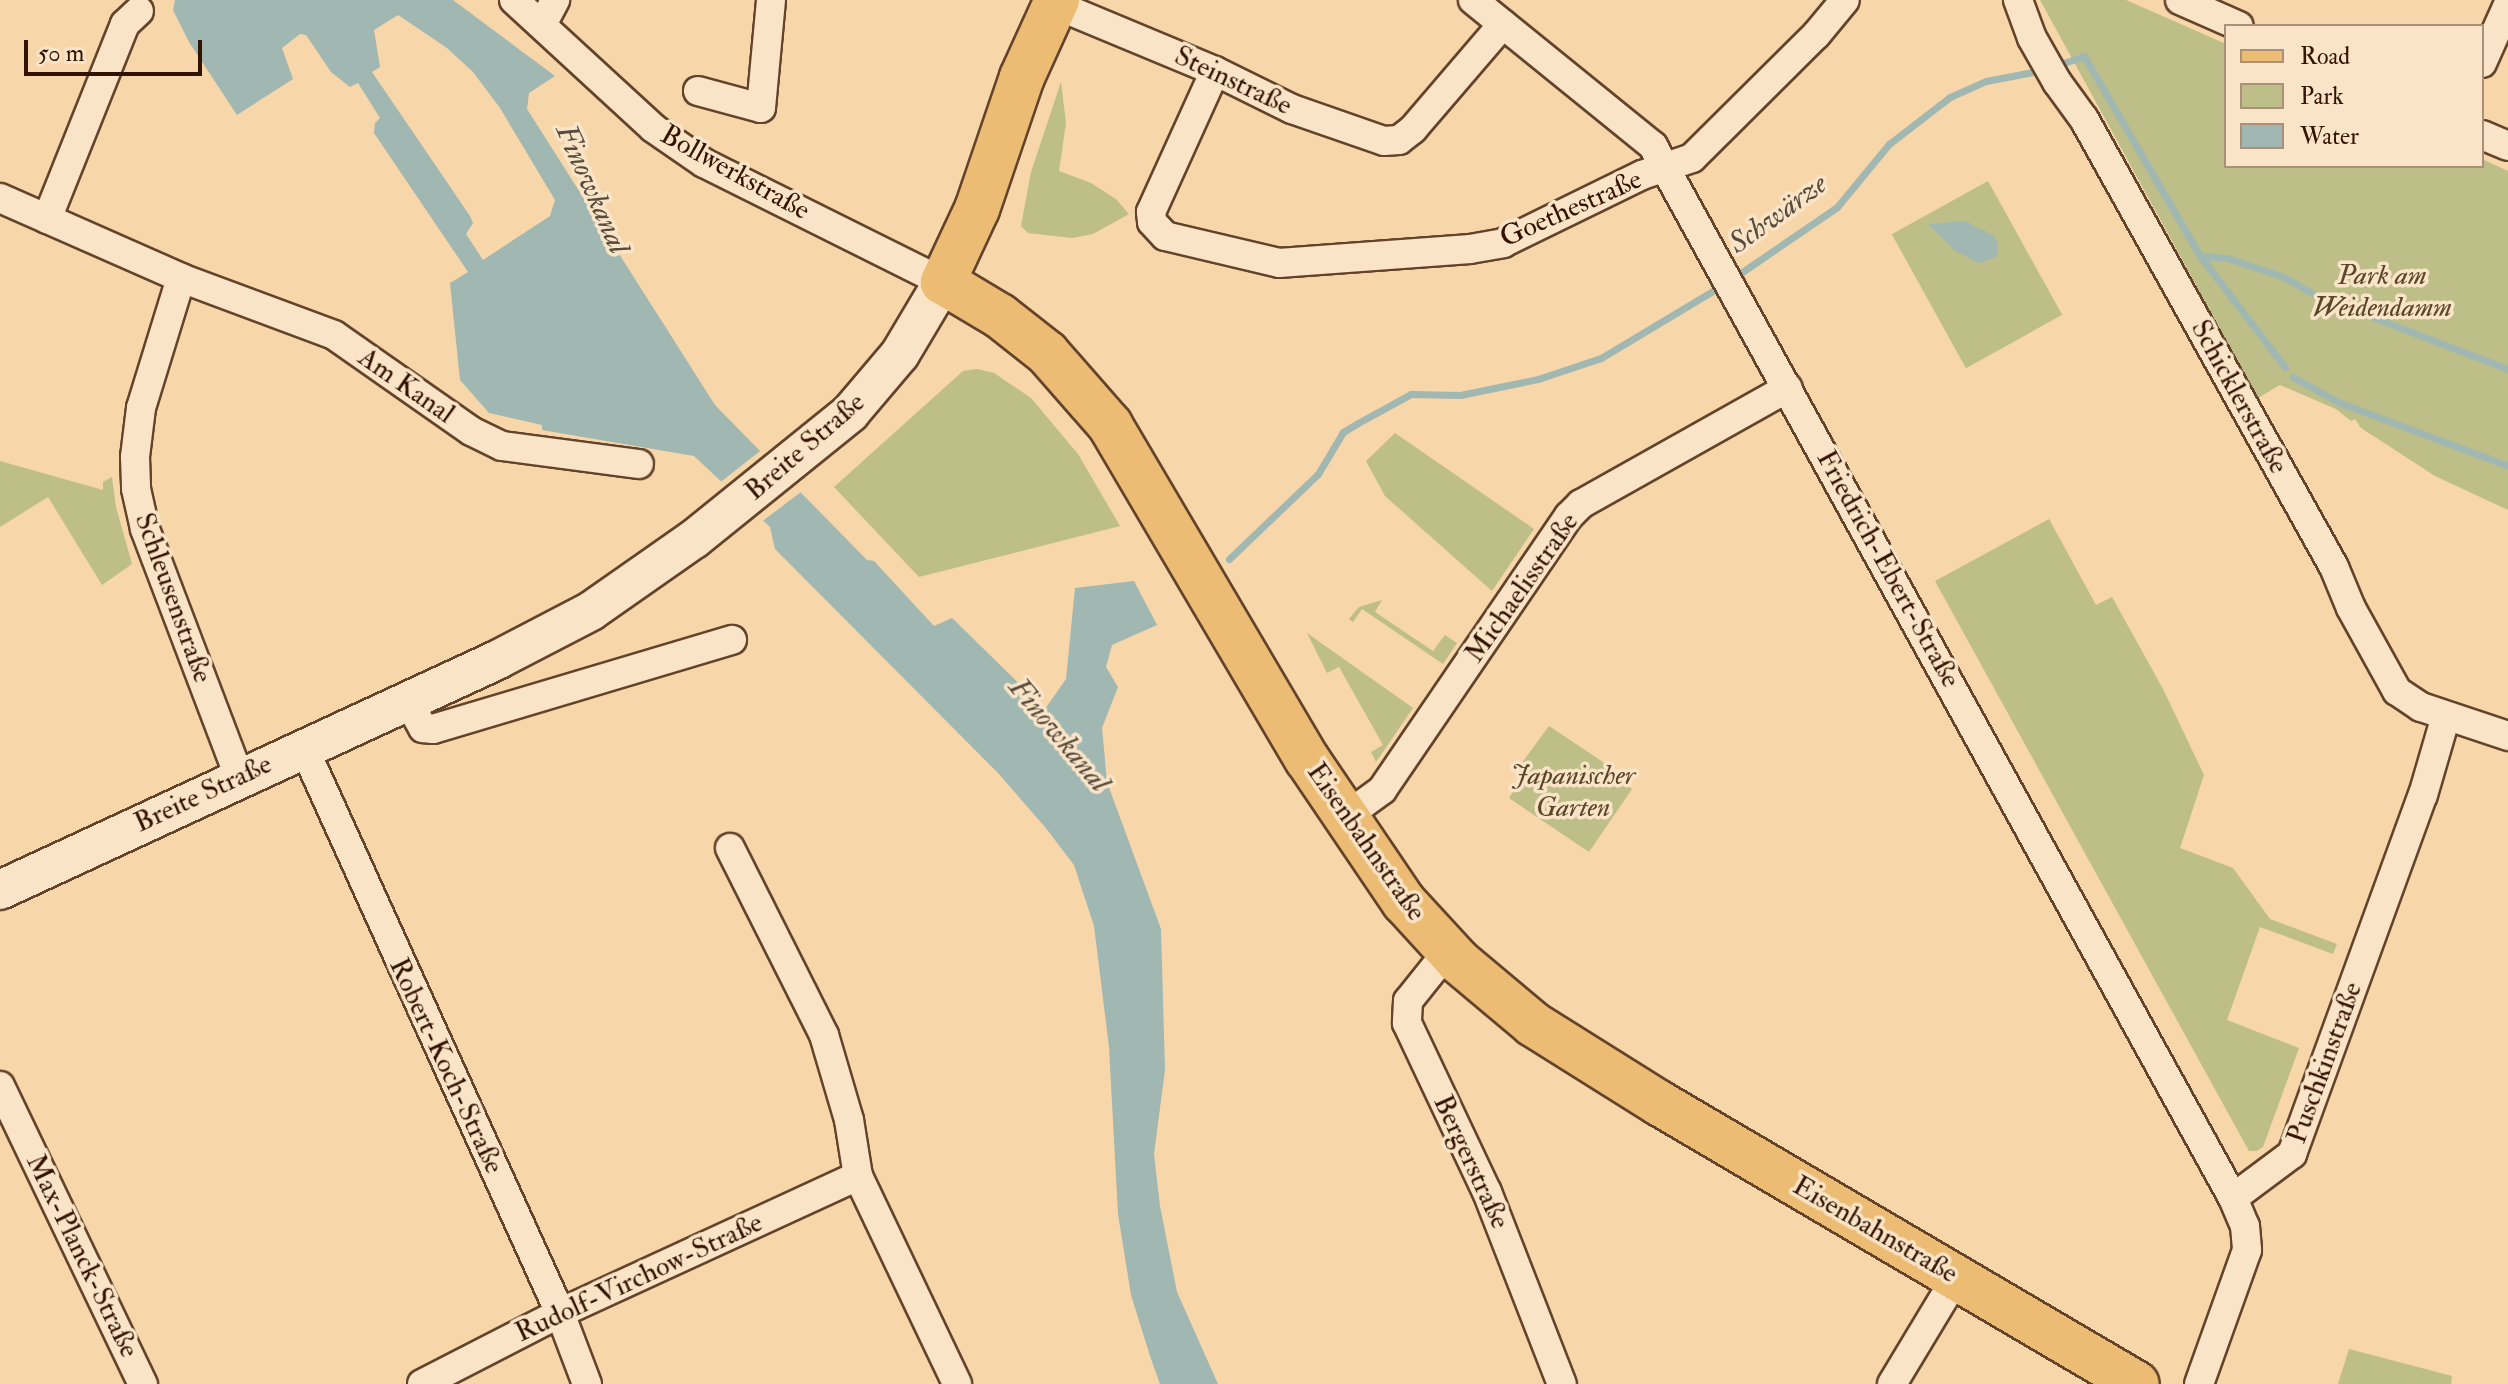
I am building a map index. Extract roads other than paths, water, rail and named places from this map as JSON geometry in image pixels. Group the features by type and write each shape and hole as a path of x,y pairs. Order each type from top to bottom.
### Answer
{"main road":[{"name":"Breite Straße","path":"0,890 408,701 591,611 722,518 800,456 850,413 889,368 911,338 943,282 977,209 1022,77 1055,2"},
{"name":"Eisenbahnstraße","path":"943,282 1000,316 1047,353 1110,425 1253,669 1345,817 1404,902 1448,951 1533,1024 2137,1384"}],"street":[{"name":"Bollwerkstraße","path":"514,0 549,12 653,128 704,163 943,282"},
{"path":"698,91 761,108 771,0"},
{"name":"Friedrich-Ebert-Straße","path":"1473,0 1646,137 1666,168 2233,1198"},
{"name":"Goethestraße","path":"1215,71 1151,212 1152,222 1165,236 1279,263 1470,249 1503,243 1642,175 1692,158 1816,35 1845,0"},
{"name":"Schicklerstraße","path":"2018,0 2040,52 2097,143 2334,567 2351,608 2397,691 2433,711 2508,736"},
{"path":"2180,0 2234,24"},
{"name":"Steinstraße","path":"1055,2 1215,71 1292,109 1384,141 1399,140 1413,129 1503,24"},
{"path":"2484,59 2508,5"},
{"path":"47,219 125,24 139,11"},
{"path":"2484,136 2508,146"},
{"path":"0,198 181,278"},
{"name":"Am Kanal","path":"181,278 334,335 471,431 502,446 639,464"},
{"name":"Schleusenstraße","path":"181,278 141,408 135,457 136,489 145,529 239,777"},
{"name":"Michaelisstraße","path":"1345,817 1382,790 1569,516 1581,504 1788,388"},
{"path":"408,701 423,728 433,729 732,640"},
{"name":"Puschkinstraße","path":"2233,1198 2292,1154 2423,795 2433,711"},
{"name":"Robert-Koch-Straße","path":"304,748 560,1313 587,1384"},
{"path":"730,848 824,1035 849,1120 858,1176 957,1384"},
{"name":"Bergerstraße","path":"1448,951 1408,1001 1407,1023 1487,1192 1562,1384"},
{"name":"Max-Planck-Straße","path":"0,1086 143,1384"},
{"name":"Rudolf-Virchow-Straße","path":"422,1384 560,1313 858,1176"},
{"path":"2199,1384 2247,1250 2245,1226 2233,1198"},
{"path":"1892,1384 1956,1278"}],"water":[{"name":"Finowkanal","path":"175,0 453,0 555,76 529,93 527,109 715,405 867,560 874,561 934,626 952,618 1045,709 1066,679 1075,588 1134,581 1157,625 1112,645 1106,667 1118,687 1102,728 1107,782 1161,929 1165,1070 1154,1154 1160,1206 1177,1292 1218,1384 1160,1384 1131,1295 1118,1214 1109,1047 1094,926 1074,865 998,773 775,549 770,527 694,456 542,430 542,425 489,413 460,380 450,283 468,272 374,133 375,123 380,118 358,83 350,87 331,72 306,35 300,34 282,48 293,79 237,115 189,42 173,10","holes":["398,15 447,48 473,72 500,108 555,200 550,216 483,260 466,234 473,223 470,216 372,72 380,67 374,30"]},
{"path":"1964,221 1994,236 1998,245 1997,257 1978,263 1954,250 1928,224"}],"waterway":[{"name":"Schwärze","path":"2054,66 2084,56 2200,256 2285,367"},
{"name":"Schwärze","path":"1732,279 1837,207 1889,144 1950,97 1986,81 2043,70"},
{"path":"2200,256 2227,258 2284,277 2315,295 2508,369"},
{"name":"Schwärze","path":"1229,559 1318,474 1343,432 1358,423 1411,394 1460,395 1538,379 1601,358 1721,286"},
{"name":"Schwärze","path":"2293,377 2338,402 2508,466"}],"park label":[{"name":"Park am Weidendamm","path":"2382,292"},
{"name":"Japanischer Garten","path":"1573,792"}]}
